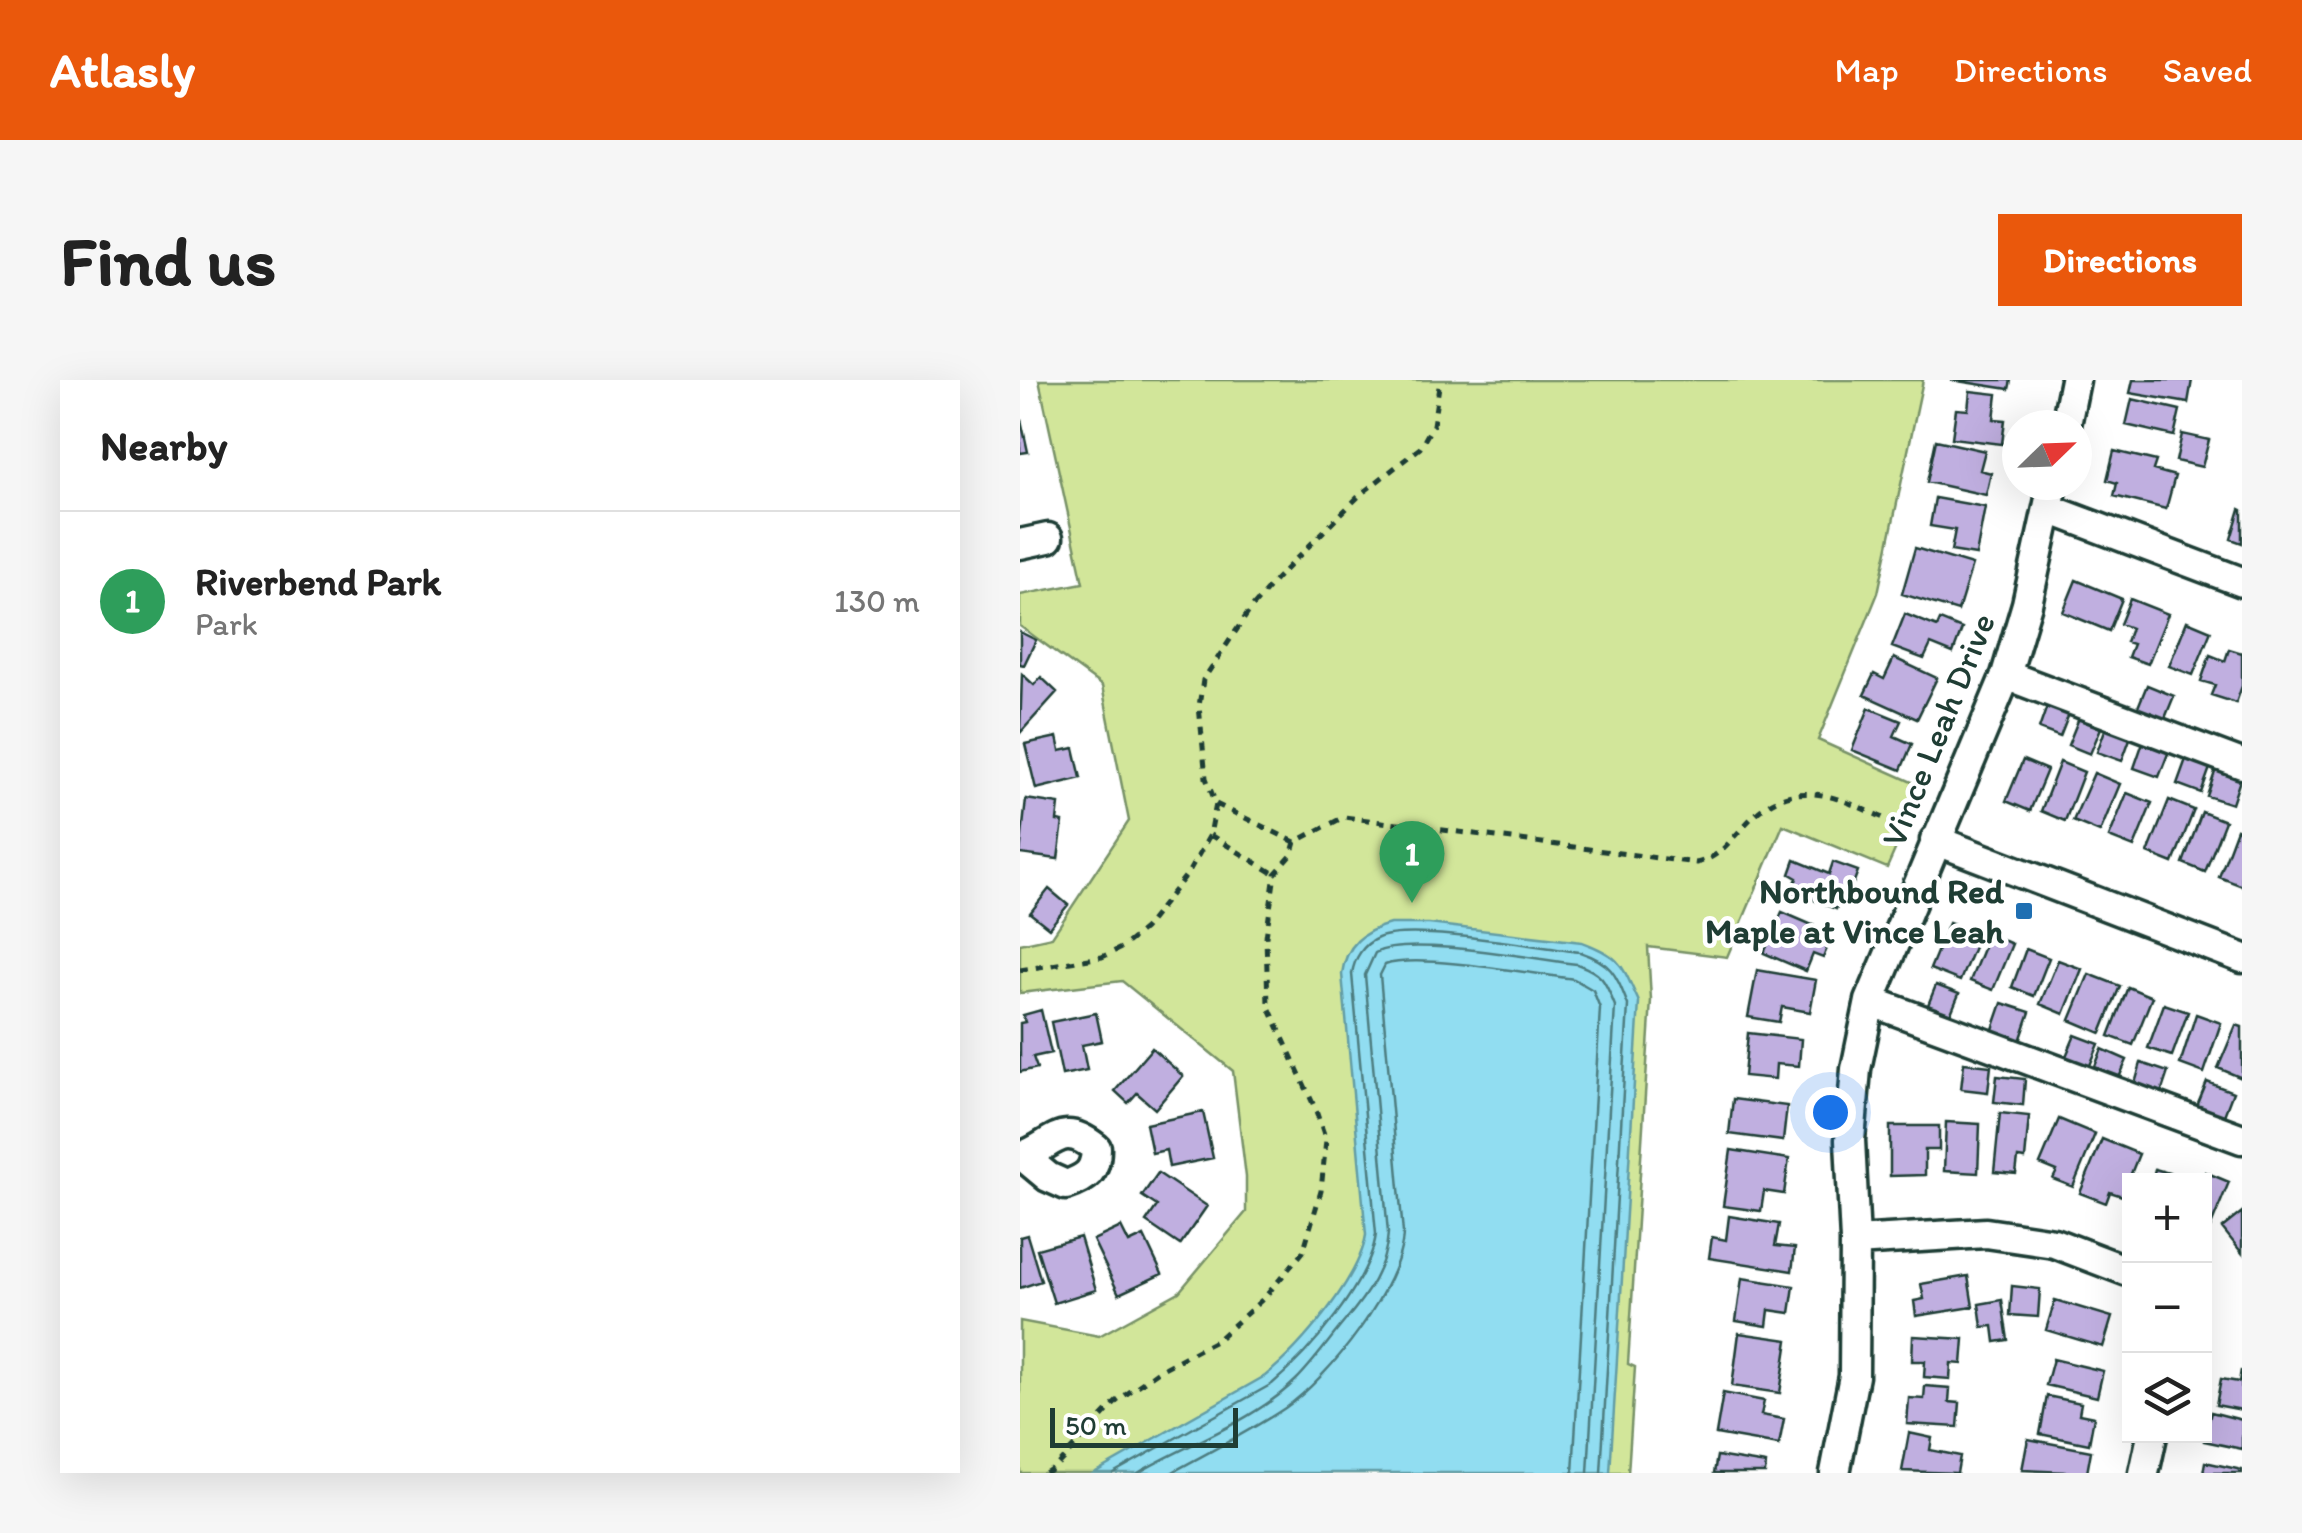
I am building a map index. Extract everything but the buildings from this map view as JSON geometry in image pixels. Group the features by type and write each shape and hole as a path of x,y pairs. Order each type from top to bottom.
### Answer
{"street":[{"path":"2069,410 2075,380"},
{"name":"Vince Leah Drive","path":"1835,1473 1854,1376 1855,1242 1850,1140 1856,1069 1870,1001 1922,834 2006,675 2028,604 2050,500"},
{"path":"2058,500 2242,582"},
{"path":"1020,544 1048,538"},
{"path":"2006,675 2242,764"},
{"path":"1922,834 2242,958"},
{"path":"1870,1001 2242,1139"},
{"path":"1855,1242 1986,1233 2054,1243 2122,1269"},
{"path":"2144,1473 2150,1443"}],"path":[{"path":"1020,970 1102,957 1120,948 1155,915 1188,872 1210,835 1216,804 1206,778 1199,706 1203,680 1276,579 1361,494 1420,448 1433,426 1440,380"},
{"path":"1044,1473 1056,1466 1117,1401 1160,1370 1217,1340 1264,1298 1303,1252 1321,1190 1326,1140 1268,1004 1266,938 1275,874 1291,856 1295,842 1344,817 1696,863 1714,859 1760,808 1791,792 1820,794 1922,834"},
{"path":"1216,804 1295,842"},
{"path":"1210,835 1275,874"}],"green space":[{"path":"1039,380 1923,380 1878,593 1818,740 1923,787 1887,868 1783,825 1727,957 1648,947 1651,1000 1628,1364 1635,1367 1628,1473 1020,1473 1020,1321 1099,1336 1179,1292 1246,1212 1246,1177 1233,1071 1122,981 1020,993 1020,944 1052,937 1129,821 1102,686 1020,626 1020,595 1083,583"}],"water":[{"path":"1390,924 1429,924 1582,942 1620,964 1639,1002 1610,1473 1094,1473 1265,1376 1310,1331 1352,1272 1366,1235 1342,974 1347,955 1357,941"}],"place":[{"name":"Riverbend Park","path":"1412,903"},
{"name":"Northbound Red Maple at Vince Leah","path":"2024,911"}]}
